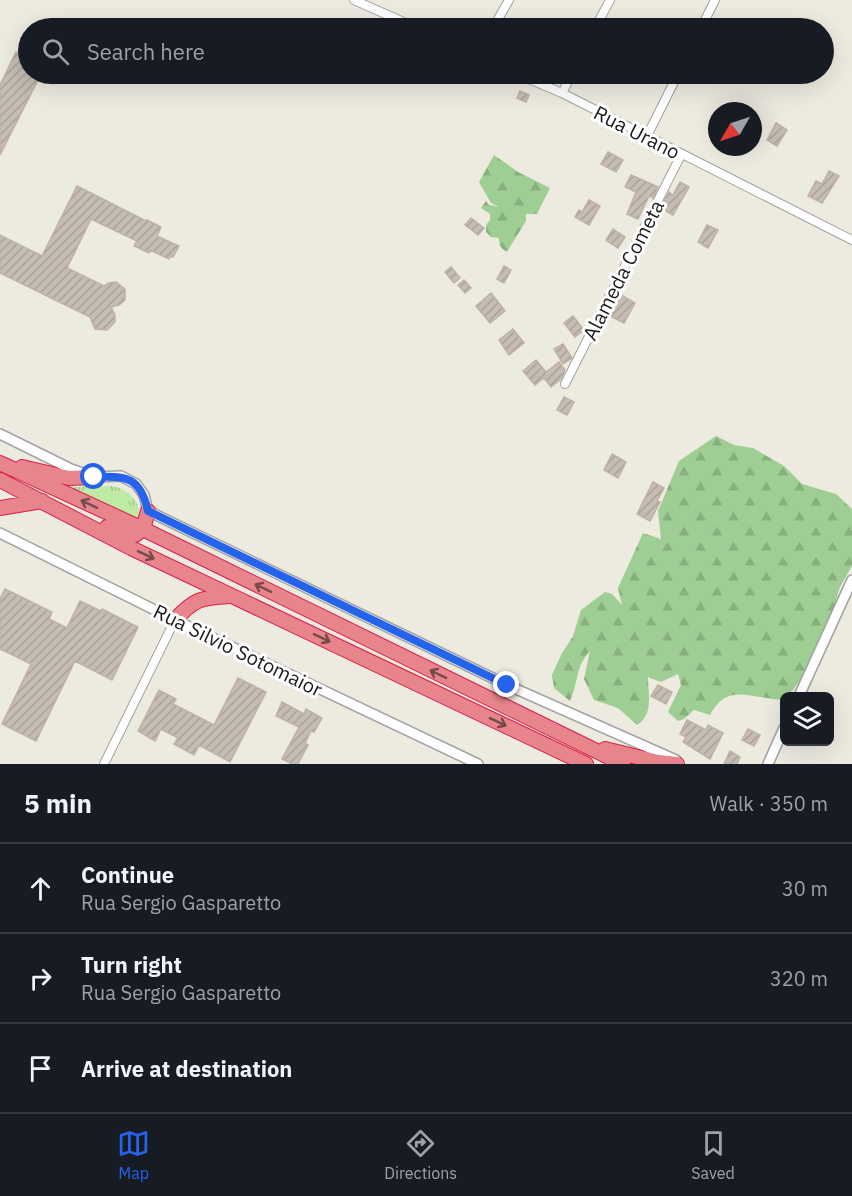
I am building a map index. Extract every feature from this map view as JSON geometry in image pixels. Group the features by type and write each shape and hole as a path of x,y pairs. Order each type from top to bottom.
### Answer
{"highway":[{"path":"0,463 69,478 94,477"},
{"path":"0,463 143,529 623,764"},
{"path":"0,480 131,548 586,764"},
{"path":"0,508 40,500 119,532 135,535 143,529 148,511"},
{"path":"175,620 190,604 207,597 232,596"},
{"path":"580,744 658,762 677,764"}],"street":[{"path":"354,0 394,18"},
{"path":"499,18 509,0"},
{"path":"600,18 610,0"},
{"path":"705,18 715,0"},
{"name":"Rua Urano","path":"541,84 852,240"},
{"path":"562,93 567,84"},
{"path":"647,136 673,84"},
{"name":"Alameda Cometa","path":"565,384 681,155"},
{"path":"0,434 71,469 94,477 121,476 136,484 144,495 148,511 507,685 683,764"},
{"name":"Rua Silvio Sotomaior","path":"0,532 175,620 478,764"},
{"path":"801,692 851,585"},
{"path":"104,764 175,620"},
{"path":"768,764 780,737"}],"green space":[{"path":"494,155 518,172 550,188 537,214 526,214 526,221 507,252 500,246 499,238 491,237 486,232 490,214 481,208 486,201 489,205 499,207 491,203 479,182"},
{"path":"716,436 734,445 753,448 784,466 802,484 836,494 852,509 852,566 840,587 828,628 808,673 791,692 780,692 780,699 734,695 722,700 710,715 694,710 678,721 668,712 681,685 678,674 661,682 648,677 648,710 637,725 618,708 594,700 584,679 590,651 579,669 570,701 554,688 552,675 573,636 581,610 605,592 612,594 622,605 618,588 643,533 661,539 658,511 679,461"},
{"path":"112,486 124,490 133,498 138,508 138,521 69,487"}],"building":[{"path":"16,52 18,53 18,84 36,84 0,155 0,85"},
{"path":"520,91 529,95 526,102 517,98"},
{"path":"776,123 787,130 777,146 767,140"},
{"path":"608,152 623,160 616,172 601,164"},
{"path":"829,171 839,176 822,203 808,196 816,181 822,184"},
{"path":"631,175 658,187 653,198 649,196 638,219 627,214 636,192 625,187"},
{"path":"680,182 689,187 673,215 664,210 666,205 663,203 669,192 673,195"},
{"path":"77,186 161,227 157,236 179,246 173,257 170,256 169,259 150,250 149,253 134,246 137,241 91,219 67,268 104,286 116,282 125,289 125,300 111,307 115,315 115,322 107,330 95,329 90,317 0,273 0,235 42,256"},
{"path":"589,200 600,206 589,225 575,217 579,210 582,212"},
{"path":"471,218 484,228 478,235 465,225"},
{"path":"707,225 718,230 708,248 698,242"},
{"path":"613,229 625,237 618,248 606,240"},
{"path":"504,266 511,270 504,283 497,279"},
{"path":"451,267 460,278 454,283 445,272"},
{"path":"464,280 471,288 465,293 458,285"},
{"path":"491,293 505,311 490,323 476,306"},
{"path":"621,295 635,303 624,323 610,316"},
{"path":"573,316 584,330 575,337 564,323"},
{"path":"513,329 524,343 509,355 499,340"},
{"path":"563,344 572,358 563,364 554,349"},
{"path":"536,360 546,372 559,362 565,370 561,379 551,387 544,378 535,385 523,371"},
{"path":"564,397 574,402 567,415 557,410"},
{"path":"612,454 626,462 618,478 604,470"},
{"path":"653,482 664,488 650,521 637,514"},
{"path":"5,589 52,612 49,619 67,628 80,601 138,627 112,680 75,661 36,741 2,724 31,664 0,649 0,599"},
{"path":"238,678 266,692 230,762 199,745 194,755 174,744 178,738 161,729 155,741 138,731 159,690 176,699 173,704 214,725"},
{"path":"658,685 672,692 666,704 651,696"},
{"path":"282,702 304,714 306,709 322,718 314,732 311,731 305,743 308,745 298,764 282,759 299,727 276,716"},
{"path":"687,720 706,730 708,725 723,733 710,759 683,742 686,737 680,734"},
{"path":"748,729 760,735 754,746 742,740"},
{"path":"730,751 740,757 737,764 724,764"}],"route":[{"path":"94,477 121,476 136,484 144,495 148,511 507,685"}]}
